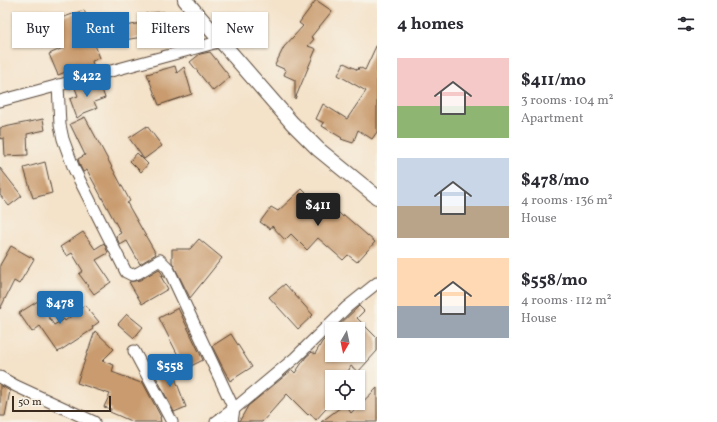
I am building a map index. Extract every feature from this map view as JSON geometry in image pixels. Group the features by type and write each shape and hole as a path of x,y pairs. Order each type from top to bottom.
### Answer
{"street":[{"path":"185,0 212,30"},
{"path":"0,101 212,44"},
{"path":"228,48 292,123 318,149 377,197"},
{"path":"58,85 60,125 63,139 74,169 126,272 132,275 160,260 168,268 234,409 232,422"},
{"path":"216,422 234,409 295,358 347,307 377,284"},
{"path":"134,351 172,422"},
{"path":"0,377 16,386 94,422"}],"building":[{"path":"316,0 332,11 311,37 314,39 308,46 316,49 295,99 295,80 284,75 286,70 275,65 284,47 303,26 299,23"},
{"path":"72,14 72,48 96,48 100,58 92,61 94,68 70,75 68,71 58,75 49,54 64,48 64,17"},
{"path":"137,24 137,38 129,39 129,25"},
{"path":"377,44 377,132 372,139 358,130 353,143 341,139 342,138 322,126 324,123 316,119 323,104 347,119 366,91 338,75 344,63 358,70 359,67 365,70"},
{"path":"210,52 230,77 213,91 190,62 200,54"},
{"path":"175,66 177,73 184,67 192,94 159,105 147,74"},
{"path":"99,81 105,98 94,102 97,108 84,113 77,118 70,99 78,96 75,88"},
{"path":"85,117 130,201 127,203 156,254 140,264 127,241 120,245 116,236 121,233 87,170 83,172 80,166 78,159 85,155 70,124"},
{"path":"43,119 45,130 27,134 28,155 5,156 4,138 0,139 0,128"},
{"path":"147,126 162,146 144,159 129,138"},
{"path":"137,153 148,164 141,172 130,161"},
{"path":"45,162 52,193 33,198 24,168"},
{"path":"0,168 22,196 9,206 0,195"},
{"path":"302,189 311,198 314,195 327,209 331,205 343,217 344,215 375,242 357,262 348,255 343,260 318,238 307,250 291,234 285,240 272,226 270,229 260,222 271,207 278,211"},
{"path":"83,232 95,249 104,243 108,253 96,260 111,282 94,294 79,274 83,271 72,253 67,256 60,247"},
{"path":"199,239 222,258 190,298 172,262 172,249 190,249"},
{"path":"11,246 34,259 19,284 14,281 0,309 0,265"},
{"path":"159,269 165,278 160,275 168,289 142,304 129,282 140,280"},
{"path":"285,284 313,315 298,329 269,297"},
{"path":"38,301 54,325 64,319 65,321 85,305 99,322 92,327 93,329 58,352 40,326 32,332 19,313"},
{"path":"359,306 364,311 357,318 361,322 342,322"},
{"path":"178,308 203,360 185,369 159,318"},
{"path":"127,314 143,327 134,338 118,324"},
{"path":"365,326 377,338 377,351 360,370 356,370 351,366 349,370 325,370 325,410 316,420 310,413 308,415 287,394 262,422 239,422 248,406 292,370 295,373 306,357 312,352 315,354 325,339 325,362 365,362"},
{"path":"95,331 114,349 102,361 114,365 112,372 141,383 142,381 161,417 161,422 133,422 110,412 111,409 104,407 110,394 77,383"},
{"path":"231,334 252,367 230,381 212,346"},
{"path":"156,364 175,378 186,407 174,412 152,369"},
{"path":"0,385 10,391 5,416 0,416"},
{"path":"377,388 377,422 321,422 337,410 349,410 351,413 354,410 365,410 365,400"}]}
